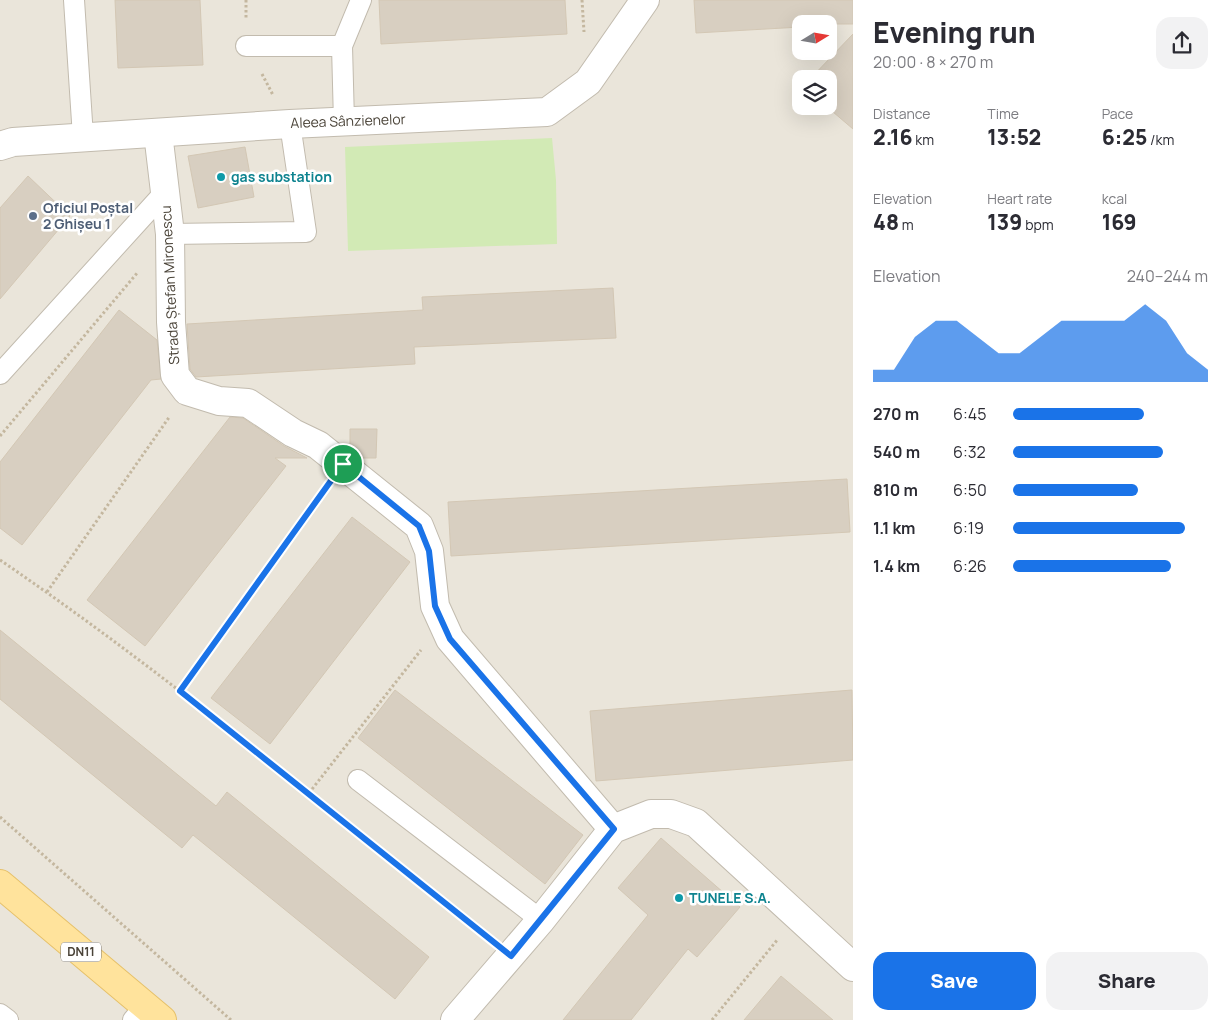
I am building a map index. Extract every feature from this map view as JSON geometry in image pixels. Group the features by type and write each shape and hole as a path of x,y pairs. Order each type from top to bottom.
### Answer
{"main road":[{"name":"DN11","path":"0,884 147,1015"}],"street":[{"name":"Aleea Sânzienelor","path":"0,146 13,142 290,124 547,112 588,82 645,0"},
{"name":"Strada Ștefan Mironescu","path":"158,133 170,234 171,322 175,375 187,390"},
{"path":"187,390 219,401 248,403 293,433 318,445 419,526 429,551 435,606 441,623 461,654 614,829"},
{"path":"455,1020 541,920 614,829 651,814 671,814 696,823 853,967"}],"lane":[{"path":"74,0 83,137"},
{"path":"344,122 342,46 361,0"},
{"path":"246,46 342,46"},
{"path":"170,234 306,232 290,124"},
{"path":"0,374 165,192"},
{"path":"358,780 541,920"},
{"path":"0,1014 8,1020"}],"path":[{"path":"0,436 138,272"},
{"path":"48,592 187,390"},
{"path":"180,691 343,464"},
{"path":"0,560 48,592 180,691 511,956"},
{"path":"309,793 441,623"},
{"path":"0,817 231,1020"},
{"path":"712,1020 797,915"}],"shaded area":[{"path":"0,0 853,0 853,1020 0,1020"}],"green space":[{"path":"552,138 556,180 557,244 348,251 345,147"}],"building":[{"path":"115,0 200,0 203,65 118,68"},
{"path":"379,0 565,0 567,34 381,44"},
{"path":"694,0 853,0 853,24 838,24 838,15 792,15 792,28 696,33"},
{"path":"853,34 853,129 837,115 837,70 819,70 828,60 838,60 838,50"},
{"name":"gas substation","path":"245,147 254,197 198,208 188,156"},
{"path":"28,176 70,216 0,299 0,208"},
{"path":"613,288 616,338 414,347 415,364 196,377 190,369 187,324 423,310 422,297"},
{"path":"119,310 157,340 161,379 151,380 22,545 0,528 0,462"},
{"path":"230,417 243,418 284,446 307,458 275,458 286,466 145,646 87,600"},
{"path":"350,429 377,429 376,458 359,458 350,450"},
{"path":"847,479 850,532 451,556 448,502"},
{"path":"352,517 410,562 270,744 211,698"},
{"path":"0,630 216,806 227,792 429,957 395,999 193,835 182,848 0,699"},
{"path":"395,690 583,835 545,884 358,738"},
{"path":"852,690 853,760 596,781 590,711"},
{"path":"661,838 740,907 697,957 688,949 631,1020 563,1020 648,915 618,888"},
{"path":"781,976 833,1020 744,1020"}],"place":[{"name":"gas substation","path":"221,177"},
{"name":"Oficiul Poștal 2 Ghișeu 1","path":"33,216"},
{"name":"TUNELE S.A.","path":"679,898"}],"route":[{"path":"343,464 419,526 429,551 435,606 441,623 450,639 614,829 511,956 180,691 343,464"}]}
